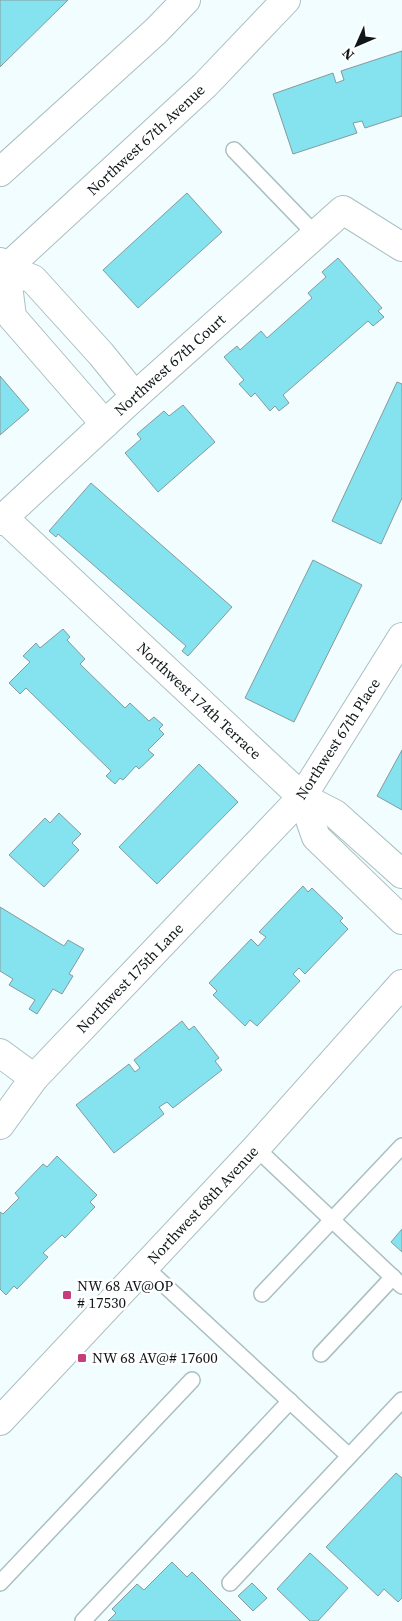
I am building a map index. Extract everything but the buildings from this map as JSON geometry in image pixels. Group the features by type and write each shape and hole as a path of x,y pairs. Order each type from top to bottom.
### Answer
{"street":[{"path":"0,172 156,31 186,0"},
{"name":"Northwest 67th Avenue","path":"2,268 205,85 286,0"},
{"name":"Northwest 67th Court","path":"2,520 135,396 343,210 402,247"},
{"path":"105,424 12,317 2,268 33,278 101,354 135,396"},
{"name":"Northwest 174th Terrace","path":"2,520 302,798 334,814 402,874"},
{"name":"Northwest 67th Place","path":"225,878 302,798 402,637"},
{"path":"302,798 316,837 402,920"},
{"name":"Northwest 175th Lane","path":"0,1125 34,1078 225,878"},
{"name":"Northwest 68th Avenue","path":"0,1421 256,1148 402,984"},
{"path":"0,1053 34,1078"}],"lane":[{"path":"234,150 316,235"},
{"path":"262,1294 402,1146"},
{"path":"256,1148 397,1281 320,1354"},
{"path":"145,1267 349,1456"},
{"path":"0,1583 192,1380"},
{"path":"230,1583 402,1400"},
{"path":"83,1621 290,1401"}],"place":[{"name":"NW 68 AV@OP # 17530","path":"67,1295"},
{"name":"NW 68 AV@# 17600","path":"82,1358"}]}
